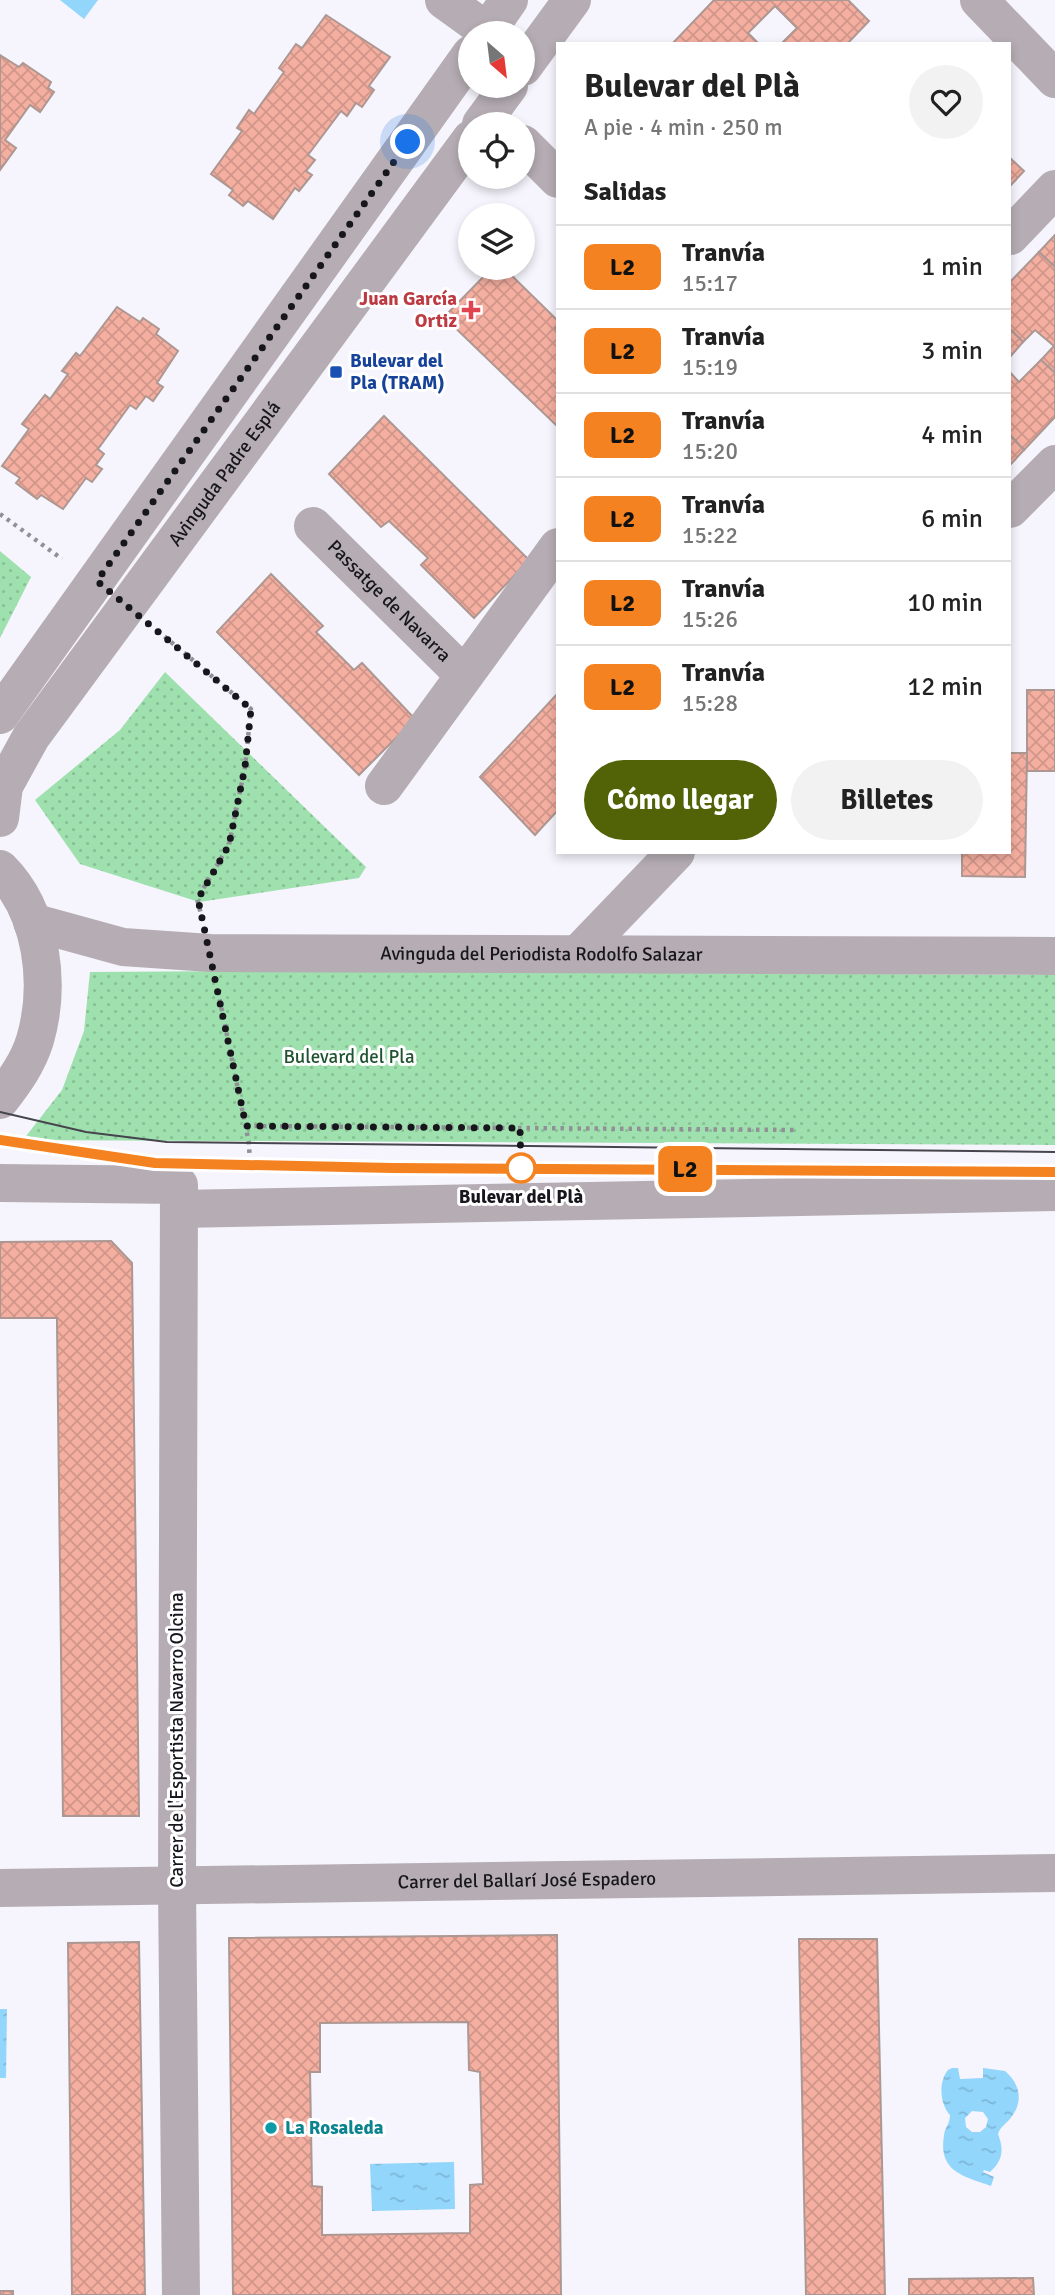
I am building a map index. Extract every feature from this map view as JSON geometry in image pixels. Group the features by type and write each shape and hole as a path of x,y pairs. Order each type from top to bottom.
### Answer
{"street":[{"path":"444,0 464,21"},
{"path":"494,21 509,0"},
{"path":"536,49 572,0"},
{"path":"979,0 1055,79"},
{"path":"0,715 458,71"},
{"path":"535,156 556,177"},
{"name":"Avinguda Padre Esplá","path":"0,818 4,786 31,737 458,161"},
{"path":"1011,235 1055,189"},
{"path":"1011,508 1055,464"},
{"name":"Passatge de Navarra","path":"313,526 464,675"},
{"path":"384,786 556,550"},
{"path":"579,953 674,854"},
{"path":"0,1100 17,1079 34,1042 43,1002 42,961 32,922 2,862"},
{"name":"Avinguda del Periodista Rodolfo Salazar","path":"32,922 123,947 210,953 1055,956"},
{"path":"0,1183 179,1197 1055,1192"},
{"name":"Carrer de l'Esportista Navarro Olcina","path":"179,1197 177,1885 181,2295"},
{"name":"Carrer del Ballarí José Espadero","path":"0,1888 1055,1873"}],"path":[{"path":"0,514 97,581"},
{"path":"127,606 251,709 245,767 229,845 198,899 246,1126 250,1175"},
{"path":"246,1126 795,1130"}],"green space":[{"path":"0,551 31,577 0,638"},
{"path":"165,672 366,867 359,878 199,902 80,864 35,800 120,730"},
{"name":"Bulevard del Pla","path":"90,972 1055,975 1055,1145 23,1140 62,1090 84,1031"}],"water":[{"path":"60,0 98,0 84,19"},
{"path":"0,2009 7,2009 6,2078 0,2078"},
{"path":"958,2068 960,2079 983,2078 983,2068 1005,2071 1017,2086 1019,2098 1016,2110 998,2134 1002,2150 1000,2159 990,2172 983,2172 994,2177 991,2186 955,2171 945,2157 944,2135 950,2115 944,2105 942,2087 948,2070","holes":["972,2111 983,2112 988,2119 986,2127 980,2132 972,2132 966,2127 965,2118"]},
{"path":"454,2162 455,2209 372,2211 370,2164"}],"building":[{"path":"714,0 848,0 869,21 849,42 783,42 797,28 775,6 748,33 757,42 674,42"},
{"path":"326,15 390,57 369,86 374,90 362,107 356,103 347,116 341,111 308,155 315,160 306,171 312,175 299,191 295,188 273,219 248,201 243,206 229,195 233,190 211,174 242,131 237,128 249,110 254,114 284,72 279,68 296,44 302,48"},
{"path":"0,55 19,67 23,63 51,82 48,88 54,92 40,112 30,105 5,140 16,148 0,170"},
{"path":"1011,159 1024,171 1011,185"},
{"path":"1055,235 1055,267 1039,252"},
{"path":"1039,252 1055,267 1055,373 1041,360 1054,346 1035,330 1023,342 1011,330 1011,281"},
{"path":"480,280 516,280 556,319 556,425 444,317"},
{"path":"117,307 140,322 143,318 159,329 156,334 178,351 157,383 163,387 153,401 146,396 136,409 130,405 98,449 104,454 96,465 102,469 92,482 86,478 63,509 41,495 37,499 16,483 20,478 2,466 29,429 22,424 45,395 50,399 68,374 62,371 76,353 80,356"},
{"path":"1011,330 1023,342 1011,356"},
{"path":"1041,360 1055,373 1055,417 1024,450 1011,436 1011,373 1019,382"},
{"path":"384,416 529,560 474,618 421,565 428,558 389,521 381,527 329,474"},
{"path":"1011,436 1024,450 1011,464"},
{"path":"271,574 323,626 316,632 354,670 362,663 415,719 359,775 217,632"},
{"path":"1027,690 1055,690 1055,771 1027,771"},
{"path":"556,695 556,812 535,835 480,777"},
{"path":"1011,753 1027,753 1025,877 962,876 962,854 1011,854"},
{"path":"111,1241 132,1263 139,1816 63,1816 57,1318 0,1318 0,1242"},
{"name":"La Rosaleda","path":"557,1935 561,2295 233,2295 229,1938","holes":["468,2022 469,2070 480,2072 483,2184 470,2185 470,2233 322,2235 322,2187 312,2186 310,2072 320,2072 320,2023"]},
{"path":"799,1939 877,1939 885,2295 806,2295"},
{"path":"139,1942 145,2295 72,2295 68,1943"},
{"path":"1033,2278 1034,2295 909,2295 909,2279"},
{"path":"0,2291 13,2291 13,2295 0,2295"}],"tram line":[{"path":"0,1112 86,1132 167,1142 1055,1152"},
{"path":"0,1140 155,1163 392,1168 1055,1172"},
{"name":"L2","path":"0,1140 155,1163 392,1168 1055,1172"}],"place":[{"name":"Juan García Ortiz","path":"471,310"},
{"name":"Bulevar del Pla (TRAM)","path":"336,372"},
{"name":"Bulevar del Plà","path":"521,1168"},
{"name":"La Rosaleda","path":"271,2128"}],"route":[{"path":"408,142 97,581 251,709 245,767 229,845 198,899 246,1126 520,1128 521,1168"}]}
